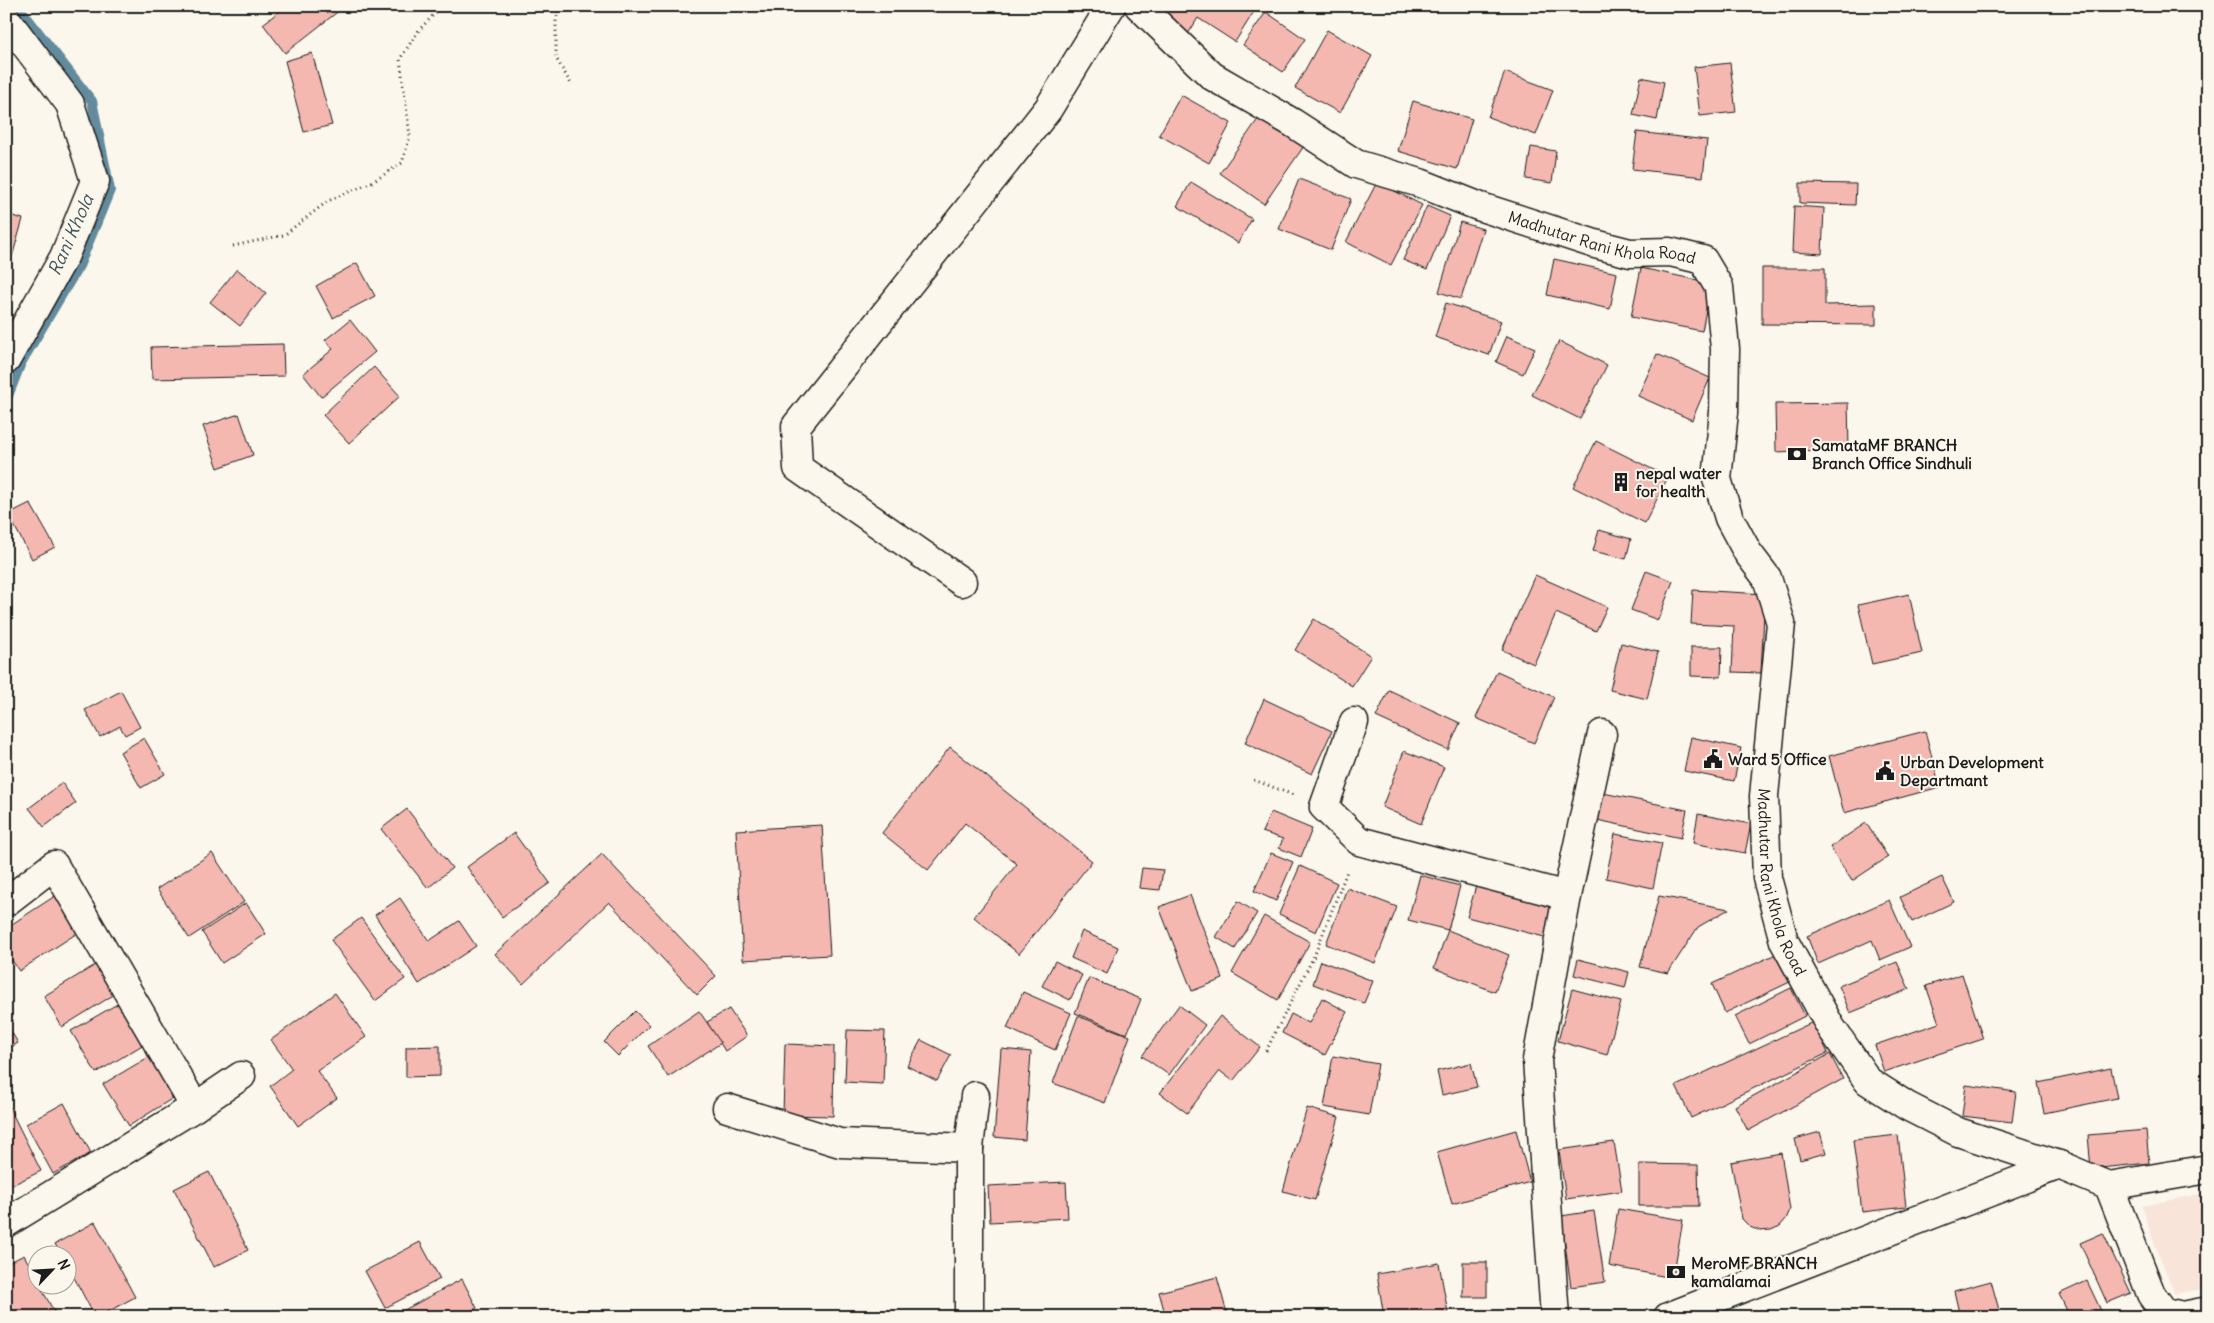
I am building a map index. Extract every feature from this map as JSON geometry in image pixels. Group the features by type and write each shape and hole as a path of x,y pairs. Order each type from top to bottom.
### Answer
{"street":[{"path":"962,582 798,468 796,426 1048,109 1111,6"},
{"name":"Madhutar Rani Khola Road","path":"1139,6 1212,76 1293,123 1356,164 1420,183 1478,206 1595,244 1630,253 1670,252 1703,260 1718,287 1725,349 1724,412 1717,479 1729,518 1748,553 1766,578 1781,623 1764,796 1767,878 1784,941 1830,1026 1868,1081 1907,1106 1958,1132 2059,1165 2109,1186"},
{"path":"6,19 70,104 95,181 64,257 6,360"},
{"path":"1354,722 1324,807 1359,841 1568,896"},
{"path":"1555,1317 1537,1060 1568,896 1602,734"},
{"path":"6,902 54,865 195,1107"},
{"path":"6,1223 195,1107 241,1076"},
{"path":"969,1317 969,1148 975,1096"},
{"path":"726,1108 840,1143 969,1148"},
{"path":"1668,1317 2059,1165"},
{"path":"2208,1169 2109,1186 2151,1294 2164,1312 2183,1316 2208,1311"}],"path":[{"path":"233,246 284,235 328,202 374,181 402,163 410,136 400,59 419,30 442,6"},
{"path":"559,6 556,20 556,58 571,84"},
{"path":"1254,780 1324,807"},
{"path":"1266,1051 1315,954 1359,841"}],"shaded area":[{"path":"2208,1192 2208,1288 2175,1294 2152,1237 2142,1206"}],"building":[{"path":"286,6 345,6 285,53 263,24"},
{"path":"1168,6 1249,6 1255,10 1235,42 1198,18 1183,42 1156,25"},
{"path":"1266,12 1305,39 1283,72 1243,45"},
{"path":"1327,30 1372,56 1340,113 1295,88"},
{"path":"312,53 332,125 304,132 285,61"},
{"path":"1730,63 1736,112 1700,116 1694,67"},
{"path":"1505,72 1553,90 1536,135 1488,117"},
{"path":"1641,77 1664,82 1657,120 1633,115"},
{"path":"1181,95 1231,123 1209,163 1159,135"},
{"path":"1413,101 1472,119 1457,169 1398,151"},
{"path":"1261,115 1304,146 1264,204 1220,173"},
{"path":"1637,132 1707,140 1703,177 1632,169"},
{"path":"1531,147 1556,151 1552,183 1526,179"},
{"path":"1299,179 1351,199 1331,250 1279,229"},
{"path":"1191,182 1252,219 1238,243 1177,206"},
{"path":"1377,182 1422,205 1391,265 1346,242"},
{"path":"1800,183 1856,184 1855,205 1800,203"},
{"path":"1427,206 1450,216 1427,270 1403,260"},
{"path":"1794,206 1824,208 1822,254 1792,252"},
{"path":"6,214 23,219 12,257 6,256"},
{"path":"1460,222 1483,229 1461,299 1439,292"},
{"path":"1554,259 1617,273 1610,309 1547,295"},
{"path":"357,263 375,296 333,318 316,286"},
{"path":"1641,268 1711,283 1702,331 1631,317"},
{"path":"1762,268 1825,268 1825,305 1876,304 1876,325 1762,324"},
{"path":"237,269 266,293 240,326 210,302"},
{"path":"1446,303 1501,321 1489,355 1435,337"},
{"path":"350,320 375,352 321,397 303,374 333,349 325,340"},
{"path":"1507,336 1535,348 1523,374 1496,362"},
{"path":"1559,341 1607,365 1580,419 1532,395"},
{"path":"283,344 284,376 152,379 151,347"},
{"path":"1657,354 1710,378 1692,420 1638,396"},
{"path":"374,367 400,396 349,443 323,415"},
{"path":"1848,403 1849,449 1776,452 1775,404"},
{"path":"239,414 253,455 218,468 203,426"},
{"name":"nepal water for health","path":"1596,441 1668,477 1645,523 1573,487"},
{"path":"30,503 55,547 32,559 8,514"},
{"path":"1599,530 1631,539 1626,559 1593,551"},
{"path":"1646,571 1673,581 1658,620 1631,610"},
{"path":"1535,575 1607,607 1596,631 1556,613 1534,664 1502,650"},
{"path":"1693,590 1765,594 1761,673 1732,672 1734,626 1691,624"},
{"path":"1909,594 1922,653 1872,664 1858,605"},
{"path":"1314,619 1371,656 1352,686 1295,650"},
{"path":"1621,643 1658,652 1647,699 1610,690"},
{"path":"1691,647 1722,647 1721,677 1691,676"},
{"path":"1497,671 1554,697 1534,743 1476,718"},
{"path":"1389,690 1460,723 1448,750 1376,717"},
{"path":"121,691 140,727 125,735 120,726 100,737 85,710"},
{"path":"1264,699 1332,731 1312,774 1245,743"},
{"name":"Urban Development Departmant","path":"1925,731 1940,787 1844,813 1829,756"},
{"name":"Ward 5 Office","path":"1691,737 1741,748 1734,781 1684,771"},
{"path":"144,738 165,774 141,788 120,752"},
{"path":"950,747 1092,861 1019,954 974,917 1017,864 965,823 928,870 882,833"},
{"path":"1404,751 1444,767 1421,824 1382,807"},
{"path":"62,783 76,803 44,827 29,808"},
{"path":"1603,793 1687,810 1681,838 1597,820"},
{"path":"407,809 452,868 428,888 381,829"},
{"path":"1271,812 1312,829 1301,857 1279,848 1283,839 1262,832"},
{"path":"1698,814 1751,824 1745,853 1693,843"},
{"path":"1866,823 1888,857 1852,881 1830,847"},
{"path":"822,825 830,955 743,960 736,830"},
{"path":"514,833 550,883 502,917 467,867"},
{"path":"1615,834 1662,843 1653,888 1606,878"},
{"path":"212,853 244,902 189,938 157,889"},
{"path":"1271,853 1293,862 1276,901 1254,891"},
{"path":"602,854 716,976 697,995 609,902 523,984 495,954"},
{"path":"1300,866 1337,883 1316,932 1279,914"},
{"path":"1142,868 1163,870 1160,890 1139,888"},
{"path":"1420,875 1460,886 1448,930 1408,920"},
{"path":"1942,877 1954,902 1912,922 1900,897"},
{"path":"1476,886 1556,907 1548,938 1467,917"},
{"path":"1347,888 1397,907 1375,963 1326,944"},
{"path":"58,894 82,930 19,971 6,951 6,928"},
{"path":"1190,895 1223,979 1192,991 1159,907"},
{"path":"1659,896 1729,909 1698,927 1668,973 1640,967"},
{"path":"400,898 429,941 459,921 476,946 419,984 375,915"},
{"path":"1889,900 1910,947 1880,960 1872,940 1818,964 1807,936"},
{"path":"1238,901 1257,913 1235,949 1216,937"},
{"path":"246,903 266,934 222,963 202,932"},
{"path":"1264,916 1310,942 1278,1000 1232,973"},
{"path":"361,918 405,979 375,1001 331,940"},
{"path":"1448,930 1509,955 1495,992 1434,968"},
{"path":"1082,931 1118,947 1107,974 1071,958"},
{"path":"1778,953 1792,981 1725,1013 1712,984"},
{"path":"1578,959 1629,972 1625,988 1574,975"},
{"path":"1055,961 1082,975 1070,1000 1042,986"},
{"path":"1321,961 1373,981 1364,1003 1313,984"},
{"path":"1897,962 1909,989 1850,1013 1839,986"},
{"path":"97,964 115,994 62,1027 44,996"},
{"path":"1962,974 1983,1039 1884,1072 1875,1045 1939,1023 1926,986"},
{"path":"1089,978 1141,999 1127,1034 1075,1013"},
{"path":"1791,988 1805,1016 1749,1044 1735,1016"},
{"path":"1572,989 1621,1002 1607,1055 1558,1041"},
{"path":"1023,992 1071,1013 1055,1050 1007,1028"},
{"path":"335,993 366,1037 317,1071 337,1098 298,1126 270,1086 292,1069 271,1040"},
{"path":"1322,998 1347,1012 1325,1055 1282,1033 1291,1014 1309,1023"},
{"path":"119,1003 144,1044 96,1073 71,1031"},
{"path":"1179,1005 1205,1025 1169,1075 1142,1056"},
{"path":"729,1009 747,1036 725,1051 707,1022"},
{"path":"635,1011 649,1025 618,1056 604,1042"},
{"path":"699,1011 721,1043 668,1077 648,1046"},
{"path":"1078,1016 1130,1036 1105,1103 1053,1083"},
{"path":"1220,1016 1260,1047 1233,1081 1220,1071 1187,1113 1160,1093"},
{"path":"1813,1022 1828,1053 1691,1118 1676,1086"},
{"path":"6,1023 18,1043 6,1050"},
{"path":"847,1030 885,1031 883,1084 845,1082"},
{"path":"921,1040 951,1055 937,1081 907,1066"},
{"path":"785,1044 834,1046 833,1116 783,1115"},
{"path":"440,1046 440,1076 406,1077 406,1047"},
{"path":"1001,1049 1031,1052 1025,1140 994,1137"},
{"path":"1830,1054 1843,1079 1748,1131 1735,1106"},
{"path":"152,1055 176,1096 129,1126 103,1084"},
{"path":"1333,1056 1378,1064 1369,1115 1324,1107"},
{"path":"1471,1063 1477,1087 1442,1095 1437,1071"},
{"path":"2111,1068 2117,1098 2044,1113 2038,1083"},
{"path":"1966,1085 2016,1092 2012,1122 1962,1116"},
{"path":"6,1101 41,1171 6,1188"},
{"path":"64,1103 91,1153 53,1174 26,1124"},
{"path":"1307,1108 1339,1117 1315,1200 1283,1191"},
{"path":"1516,1130 1530,1182 1452,1204 1437,1152"},
{"path":"2146,1130 2149,1163 2091,1169 2088,1135"},
{"path":"1820,1132 1826,1153 1800,1160 1795,1139"},
{"path":"1898,1135 1906,1207 1862,1212 1853,1140"},
{"path":"1614,1142 1622,1191 1566,1199 1559,1150"},
{"path":"1781,1153 1790,1210 1780,1226 1771,1230 1760,1231 1750,1227 1742,1219 1731,1162"},
{"path":"1639,1164 1698,1165 1699,1206 1639,1206"},
{"path":"209,1172 248,1250 214,1267 174,1189"},
{"path":"1066,1182 1068,1218 990,1222 988,1186"},
{"path":"1618,1209 1683,1220 1673,1278 1609,1266"},
{"path":"1594,1211 1605,1282 1571,1287 1561,1216"},
{"path":"95,1222 135,1297 95,1317 78,1285 78,1246 56,1246 55,1244"},
{"path":"2103,1233 2131,1293 2107,1303 2080,1243"},
{"path":"420,1242 440,1279 385,1308 365,1271"},
{"path":"24,1255 28,1262 28,1296 45,1296 57,1317 9,1317 6,1312 6,1264"},
{"path":"1463,1262 1487,1262 1487,1297 1463,1297"},
{"path":"1439,1263 1448,1313 1427,1317 1384,1317 1377,1274"},
{"path":"1217,1277 1228,1317 1166,1317 1159,1292"},
{"path":"462,1279 477,1308 459,1317 396,1317 395,1315"},
{"path":"1991,1281 2001,1317 1960,1317 1954,1291"},
{"path":"2087,1281 2104,1317 2070,1317 2059,1294"}],"waterway":[{"name":"Rani Khola","path":"6,401 21,363 79,266 110,190 92,101 18,6"}],"place":[{"name":"SamataMF BRANCH Branch Office Sindhuli","path":"1797,454"},
{"name":"nepal water for health","path":"1621,482"},
{"name":"Ward 5 Office","path":"1713,759"},
{"name":"Urban Development Departmant","path":"1885,771"},
{"name":"MeroMF BRANCH kamalamai","path":"1676,1272"}]}
